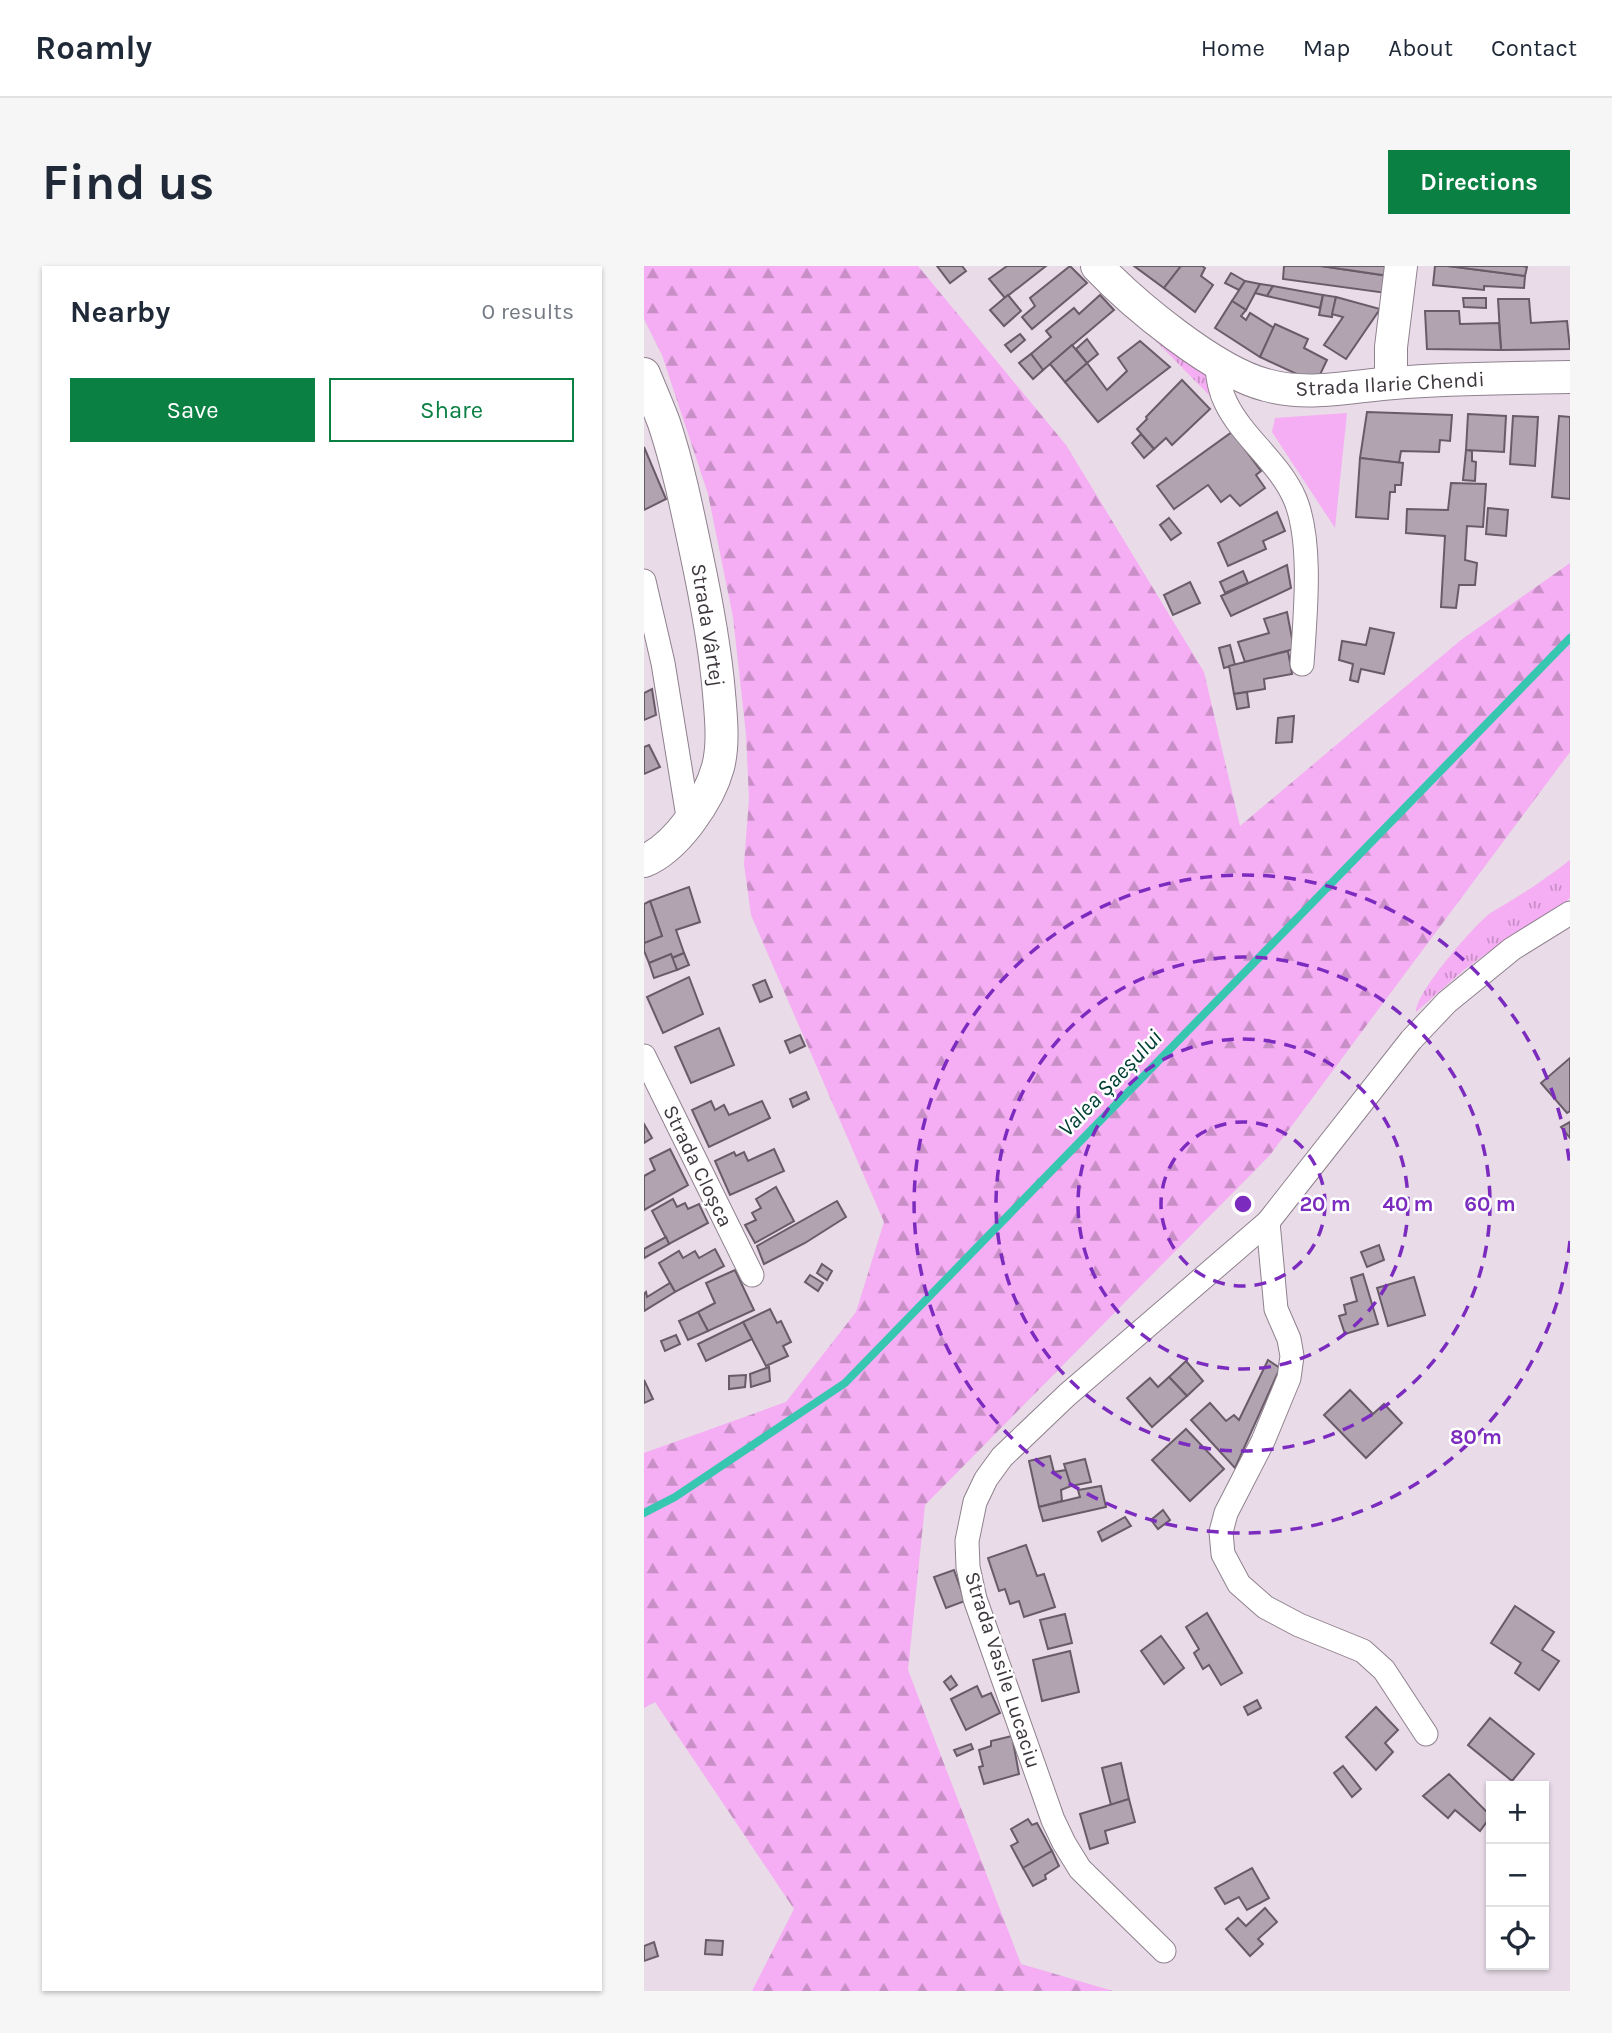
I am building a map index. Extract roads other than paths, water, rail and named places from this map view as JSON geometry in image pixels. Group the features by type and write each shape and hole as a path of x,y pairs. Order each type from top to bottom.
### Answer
{"street":[{"name":"Strada Ilarie Chendi","path":"1097,266 1171,331 1216,362 1263,384 1317,391 1463,379 1570,377"},
{"path":"1391,383 1391,336 1401,266"},
{"path":"1216,362 1219,384 1226,403 1237,421 1279,472 1294,498 1299,514 1305,549 1306,582 1302,664"},
{"name":"Strada Vârtej","path":"644,374 664,422 682,482 704,585 717,665 722,727 718,767 705,797 676,838 647,859"},
{"path":"644,581 663,663 689,823"},
{"name":"Strada Vasile Lucaciu","path":"1164,1951 1080,1869 1053,1820 975,1599 968,1567 967,1541 975,1502 986,1479 1002,1457 1067,1395 1268,1222 1410,1040 1447,1002 1513,949 1570,913"},
{"name":"Strada Cloșca","path":"644,1056 752,1275"},
{"path":"1268,1222 1276,1309 1289,1339 1292,1356 1289,1378 1263,1441 1226,1513 1221,1532 1223,1554 1239,1584 1265,1607 1299,1625 1363,1651 1384,1670 1426,1734"}],"waterway":[{"name":"Valea Șaeșului","path":"644,1513 675,1497 845,1383 1570,638"}]}
